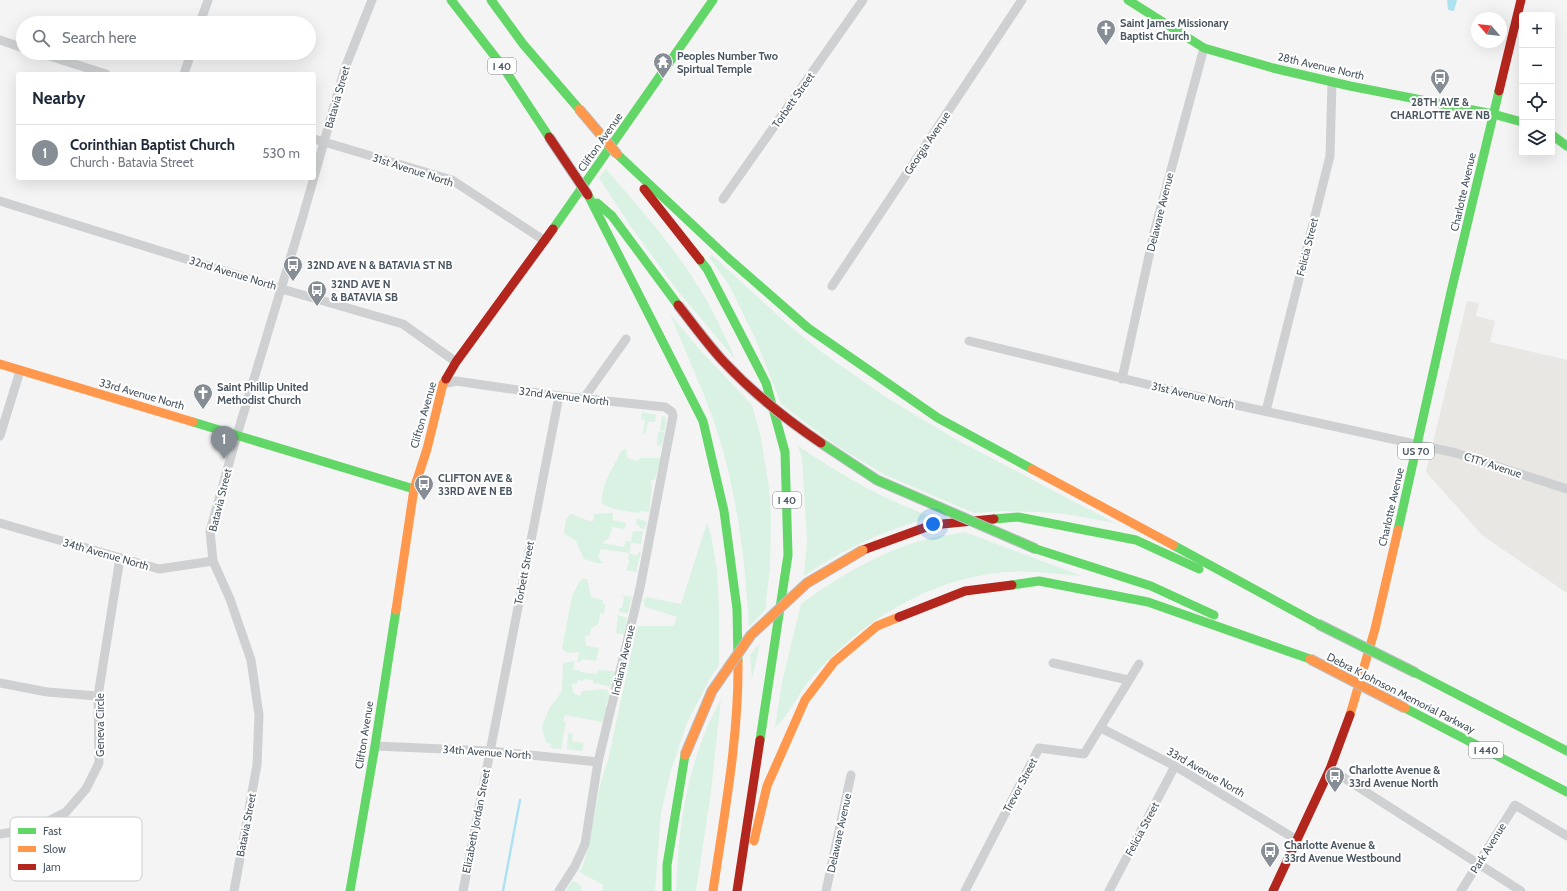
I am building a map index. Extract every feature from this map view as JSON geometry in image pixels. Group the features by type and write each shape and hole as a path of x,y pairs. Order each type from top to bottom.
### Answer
{"main road":[{"name":"I 40","path":"451,0 503,67 589,196 703,421 724,511 737,609 738,693 727,795 713,891"},
{"name":"I 40","path":"491,0 524,44 617,154 707,269 766,383 785,452 788,555 737,891"},
{"name":"Clifton Avenue","path":"350,891 375,746 414,489 443,384 456,362 545,241 713,0"},
{"name":"Charlotte Avenue","path":"1273,891 1330,769 1351,712 1375,629 1418,445 1451,292 1521,0"},
{"name":"28th Avenue North","path":"1135,2 1204,48 1274,68 1332,82 1494,114 1519,121"},
{"path":"1555,137 1567,146"},
{"path":"617,154 729,259 808,328 938,418 1318,624"},
{"path":"589,196 612,216 678,305 724,362 753,390 802,430 877,480 1036,549 1151,586 1310,659"},
{"name":"33rd Avenue North","path":"0,364 414,489"},
{"path":"667,891 667,865 685,755 712,691 751,635 806,583 863,550 932,525 1018,518 1136,540 1318,624 1416,673 1567,752"},
{"path":"743,891 767,786 805,700 834,662 877,626 965,591 1039,581 1148,602 1310,659"},
{"name":"Debra K Johnson Memorial Parkway","path":"1310,659 1567,792"}],"street":[{"path":"202,16 208,0"},
{"name":"Batavia Street","path":"316,170 345,68 372,0"},
{"name":"Torbett Street","path":"723,199 863,0"},
{"name":"Georgia Avenue","path":"832,286 1022,0"},
{"path":"0,40 16,46"},
{"name":"Delaware Avenue","path":"1122,378 1154,233 1204,48"},
{"path":"62,60 100,72"},
{"path":"185,72 189,60"},
{"name":"Felicia Street","path":"1266,411 1330,156 1332,82"},
{"name":"31st Avenue North","path":"316,140 452,180 545,241"},
{"name":"Batavia Street","path":"234,891 257,765 259,715 251,660 230,599 213,561 210,531 313,180"},
{"name":"32nd Avenue North","path":"0,200 282,289 403,324 456,362"},
{"path":"584,398 626,340"},
{"name":"31st Avenue North","path":"969,341 1122,378 1418,445"},
{"path":"0,436 20,370"},
{"name":"32nd Avenue North","path":"443,384 456,381 559,396 665,408 672,412 673,423"},
{"name":"Torbett Street","path":"490,751 559,396"},
{"name":"Indiana Avenue","path":"559,891 582,851 598,762 640,588 673,423"},
{"name":"C1TY Avenue","path":"1418,445 1456,453 1567,489"},
{"name":"34th Avenue North","path":"0,523 159,569 213,561"},
{"name":"Geneva Circle","path":"56,817 66,812 86,789 99,763 98,696 120,558"},
{"path":"1053,663 1128,680"},
{"name":"Trevor Street","path":"965,891 1039,748 1084,754 1139,664"},
{"path":"0,682 47,692 98,696"},
{"name":"33rd Avenue North","path":"1101,728 1175,766 1297,840"},
{"name":"34th Avenue North","path":"375,746 490,751 598,762"},
{"name":"Elizabeth Jordan Street","path":"463,891 490,751"},
{"name":"Felicia Street","path":"1109,891 1175,766"},
{"path":"1330,769 1521,891"},
{"name":"Delaware Avenue","path":"826,891 851,775"},
{"name":"Park Avenue","path":"1461,891 1515,805 1567,836"},
{"name":"Geneva Circle","path":"0,834 10,832"}],"shaded area":[{"path":"1467,301 1479,303 1476,316 1495,321 1490,342 1567,360 1567,593 1483,536 1426,472"}],"green space":[{"path":"606,169 668,243 696,282 720,326 735,359 677,290 632,228 599,178"},
{"path":"712,255 786,323 823,353 884,396 957,440 1115,523 1065,514 1040,512 1002,511 974,513 883,474 834,444 781,404 756,340 729,285 709,257"},
{"path":"670,314 700,350 752,405 761,438 769,488 771,518 770,568 765,610 749,627 742,547 727,467 712,416"},
{"path":"642,412 656,415 655,422 648,422 646,433 643,433 645,420 641,419"},
{"path":"662,416 666,417 665,431 660,430"},
{"path":"660,431 665,433 662,445 657,446 658,433"},
{"path":"798,446 830,467 880,495 933,517 898,528 850,548 804,576 807,540 802,458"},
{"path":"626,449 627,458 636,461 642,458 661,458 655,480 651,480 652,489 649,512 641,511 638,513 614,509 602,504 602,496 608,476 621,451"},
{"path":"613,513 613,520 626,523 624,529 612,527 609,538 602,543 624,547 626,541 631,542 633,531 643,531 641,544 631,543 629,553 601,549 598,557 603,563 597,563 584,559 576,541 564,533 566,520 570,514 593,521 594,514"},
{"path":"637,518 647,522 645,529 640,528 639,525 636,524"},
{"path":"707,523 711,535 717,570 719,665 709,680 687,723 671,770 661,813 655,891 602,891 603,885 578,871 581,870 586,857 603,774 608,761 637,626 673,626 677,617 645,607 643,600 646,597 681,604"},
{"path":"965,532 1082,576 1035,572 1006,572 978,576 951,583 900,605 876,620 833,656 808,682 775,728 782,682 801,604 860,566 893,550 931,538"},
{"path":"639,551 641,552 636,572 626,570 630,560 628,559 629,553 637,556"},
{"path":"581,579 587,579 591,597 603,600 602,604 605,604 604,614 600,613 599,623 591,629 590,635 585,636 586,646 599,648 596,661 582,659 581,662 577,662 579,652 568,653 562,649 572,596"},
{"path":"621,595 632,597 628,613 619,612 619,608 622,608 624,597"},
{"path":"618,615 627,618 624,635 616,633"},
{"path":"760,643 752,679 750,655"},
{"path":"575,661 573,670 580,670 580,672 597,674 598,670 615,671 612,687 593,683 593,680 584,679 584,681 578,680 577,684 572,683 573,693 580,696 582,691 602,689 608,690 609,697 605,706 612,708 608,723 565,715 563,721 566,721 561,749 550,748 552,744 546,743 542,727 549,709 562,691 563,663"},
{"path":"721,699 711,792 696,891 676,891 679,841 687,792 700,745"},
{"path":"568,733 573,734 572,741 584,743 582,751 567,749"},
{"path":"572,881 578,883 582,887 581,891 566,891"}],"water":[{"path":"1447,0 1457,0 1454,11 1448,10"}],"waterway":[{"path":"503,891 520,800"}],"traffic: fast":[{"path":"451,0 503,67 549,137"},
{"path":"491,0 523,44 579,109"},
{"path":"553,229 713,0"},
{"path":"1128,0 1204,48 1273,68 1350,86 1493,114 1519,121"},
{"path":"1398,530 1451,292 1499,91"},
{"path":"1555,137 1567,146"},
{"path":"617,154 729,259 808,328 938,418 1032,469"},
{"path":"588,195 703,421 724,511 737,609 738,661"},
{"path":"597,203 612,216 678,305"},
{"path":"700,260 707,269 766,383 785,452 788,555 760,740"},
{"path":"193,422 414,489"},
{"path":"821,443 877,480 1036,549"},
{"path":"994,519 1018,517 1136,540 1199,569"},
{"path":"1173,545 1318,624"},
{"path":"1036,549 1151,586 1214,615"},
{"path":"1012,585 1039,581 1148,602 1310,659"},
{"path":"350,891 375,746 396,610"},
{"path":"1318,624 1416,673"},
{"path":"1416,673 1567,751"},
{"path":"1405,708 1567,792"},
{"path":"667,891 667,865 685,755"}],"traffic: slow":[{"path":"579,109 617,154"},
{"path":"0,364 193,422"},
{"path":"396,610 414,489 427,449 443,384 446,379"},
{"path":"1032,469 1173,545"},
{"path":"1350,715 1375,629 1398,530"},
{"path":"685,755 712,691 751,635 807,583 863,550"},
{"path":"754,841 767,786 805,700 834,662 877,626 899,617"},
{"path":"1310,659 1405,708"},
{"path":"713,891 733,748 738,690 738,661"}],"traffic: jam":[{"path":"1499,91 1521,0"},
{"path":"549,137 588,195"},
{"path":"644,189 700,260"},
{"path":"446,379 456,362 553,229"},
{"path":"678,305 712,349 735,373 771,406 821,443"},
{"path":"863,550 932,525 994,519"},
{"path":"899,617 965,591 1012,585"},
{"path":"1273,891 1330,769 1350,715"},
{"path":"737,891 760,740"}],"place":[{"name":"Saint James Missionary Baptist Church","path":"1106,46"},
{"name":"Peoples Number Two Spirtual Temple","path":"663,79"},
{"name":"28TH AVE & CHARLOTTE AVE NB","path":"1440,95"},
{"name":"32ND AVE N & BATAVIA ST NB","path":"293,282"},
{"name":"32ND AVE N & BATAVIA SB","path":"317,307"},
{"name":"Saint Phillip United Methodist Church","path":"203,410"},
{"name":"Corinthian Baptist Church","path":"224,459"},
{"name":"CLIFTON AVE & 33RD AVE N EB","path":"424,501"},
{"name":"Charlotte Avenue & 33rd Avenue North","path":"1335,793"},
{"name":"Charlotte Avenue & 33rd Avenue Westbound","path":"1270,868"}]}
